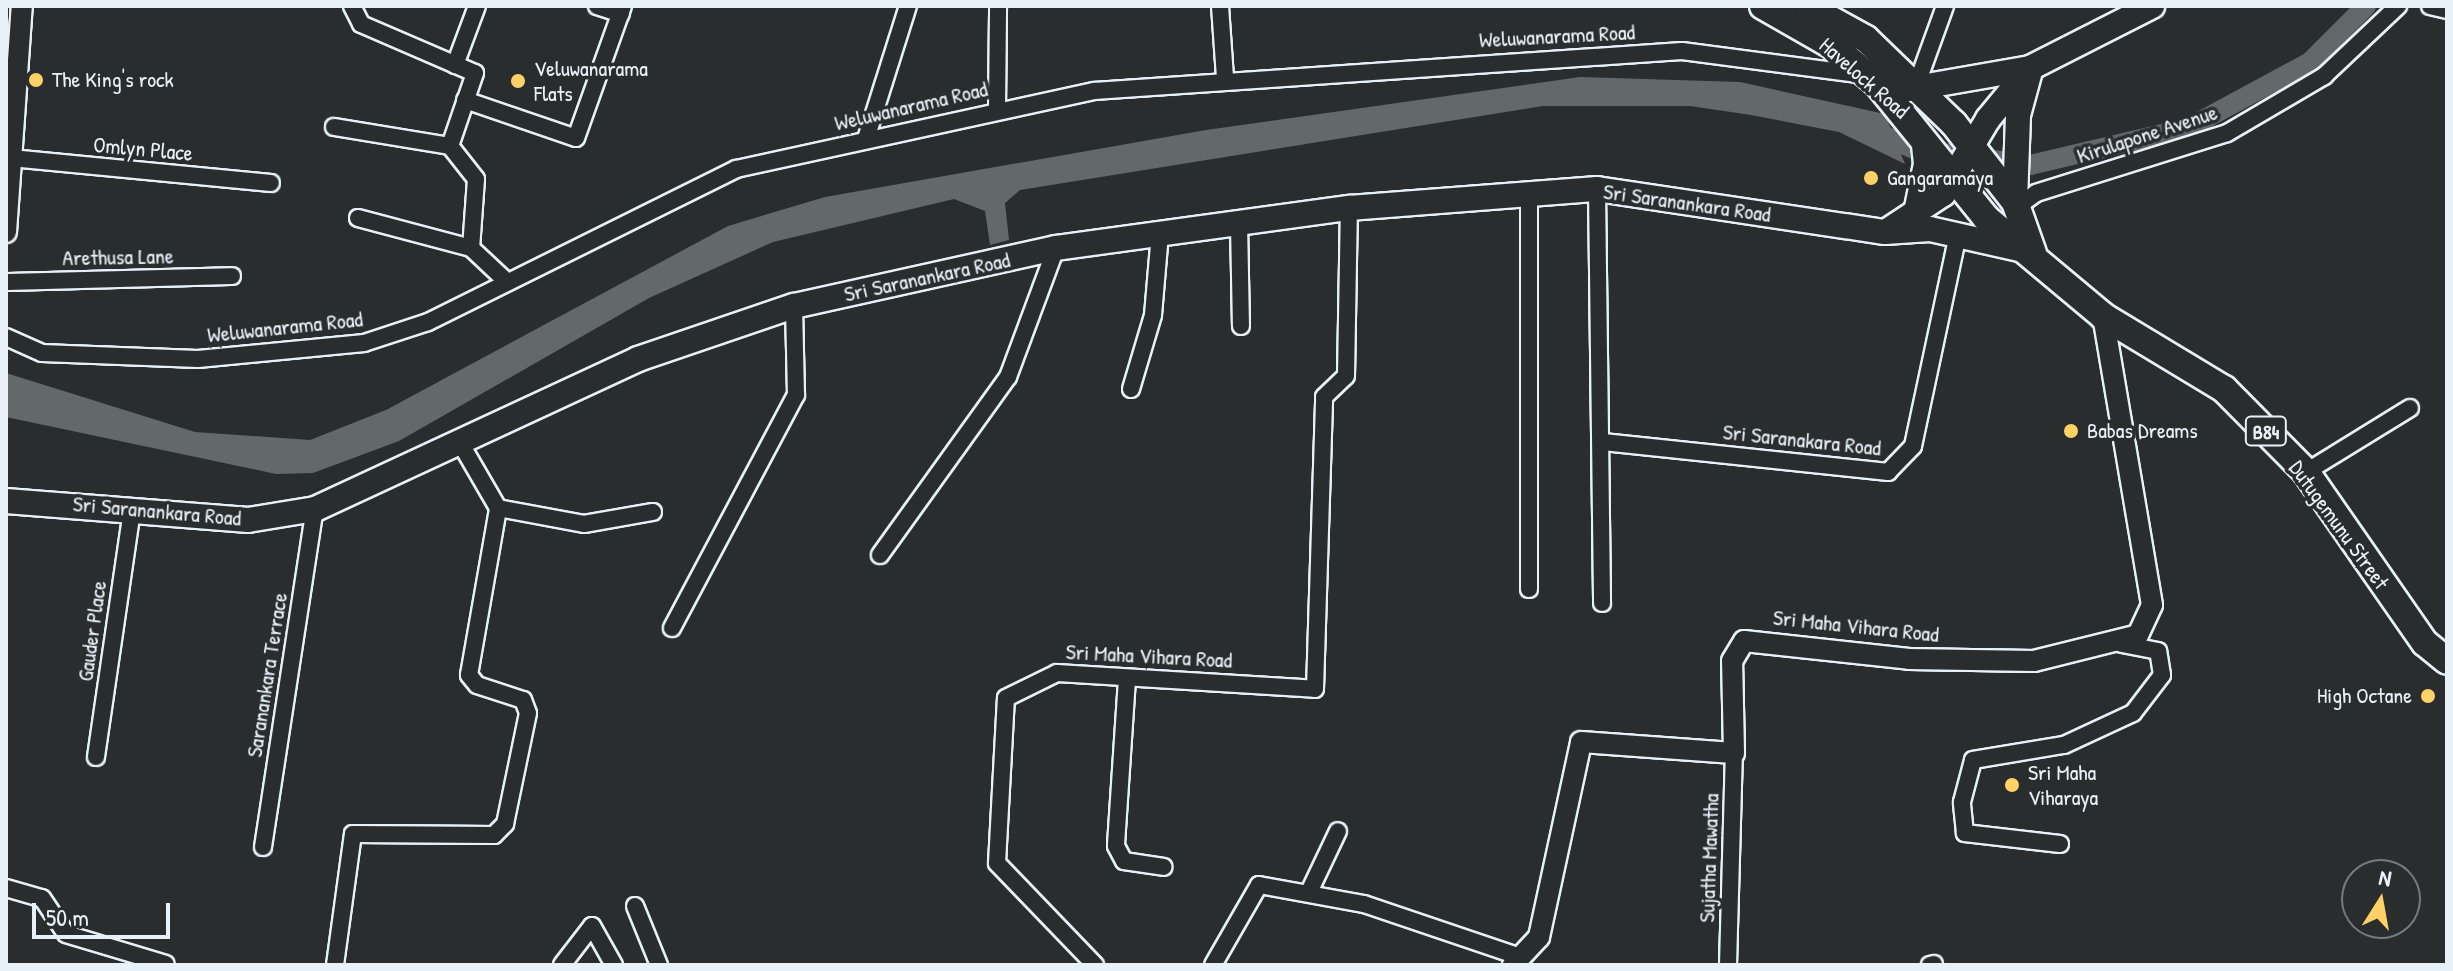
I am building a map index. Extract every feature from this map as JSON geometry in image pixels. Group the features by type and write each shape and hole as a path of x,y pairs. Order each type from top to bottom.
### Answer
{"main road":[{"name":"Havelock Road","path":"1763,6 1877,84 1916,124"},
{"name":"Havelock Road","path":"1806,6 1866,39 1954,124 1978,139"},
{"path":"1877,84 1915,89 2030,68 2152,6"},
{"path":"2016,204 2015,137 2030,68"},
{"path":"1885,232 1913,217 1955,176 2030,68"},
{"name":"B84","path":"1916,124 1986,218 2033,253"},
{"name":"B84","path":"1978,139 2016,204 2033,253"},
{"name":"Sri Saranankara Road","path":"6,501 248,520 315,509 462,446 638,359 794,306 1056,248 1349,208 1597,189 1885,232 1958,234 2033,253"},
{"name":"Dutugemunu Street","path":"2033,253 2103,316 2224,389 2306,472 2425,643 2447,661"}],"street":[{"path":"6,232 11,158 9,120 22,6"},
{"path":"352,6 361,24 475,73 450,146"},
{"path":"455,65 477,6"},
{"path":"465,100 576,138 622,10 597,6"},
{"path":"866,139 908,6"},
{"path":"997,108 998,6"},
{"path":"1220,6 1225,77"},
{"path":"1915,89 1945,6"},
{"name":"Kirulapone Avenue","path":"2016,204 2036,193 2227,133 2324,76 2398,6"},
{"path":"2430,6 2447,10"},
{"name":"Weluwanarama Road","path":"6,337 42,353 198,359 364,343 428,322 503,278 736,169 997,108 1225,77 1682,51 1877,84"},
{"path":"1913,217 1921,179 1916,124"},
{"path":"334,127 450,146 476,179 471,248"},
{"name":"Omlyn Place","path":"11,158 271,183"},
{"path":"1597,189 1603,442 1602,603"},
{"path":"1529,194 1529,589"},
{"name":"Sri Maha Vihara Road","path":"1095,965 997,863 1006,698 1057,673 1315,689 1324,397 1346,376 1349,208"},
{"path":"358,218 471,248 503,278"},
{"path":"1239,223 1241,326"},
{"path":"1131,389 1153,315 1160,234"},
{"name":"Sri Saranakara Road","path":"1603,442 1888,472 1913,446 1958,234"},
{"path":"880,555 1008,377 1056,248"},
{"name":"Arethusa Lane","path":"6,282 232,276"},
{"path":"672,628 796,395 794,306"},
{"path":"2103,316 2152,605 2149,622 2121,644"},
{"path":"2306,472 2410,408"},
{"path":"335,965 353,834 494,835 505,824 528,713 523,700 477,685 469,675 498,508 462,446"},
{"path":"498,508 584,524 653,512"},
{"name":"Saranankara Terrace","path":"263,847 315,509"},
{"name":"Gauder Place","path":"96,757 132,511"},
{"name":"Sri Maha Vihara Road","path":"1734,753 1732,661 1744,641 1909,659 2034,661 2121,644"},
{"path":"2060,844 1965,833 1962,802 1973,760 2064,745 2133,713 2162,675 2158,651 2121,644"},
{"path":"1127,679 1116,846 1124,861 1164,867"},
{"path":"1213,965 1259,885 1310,890 1516,960 1539,937 1581,742 1734,753"},
{"name":"Sujatha Mawatha","path":"1728,965 1734,753"},
{"path":"1310,890 1338,831"},
{"path":"6,888 42,898 66,934 166,964"},
{"path":"635,906 659,965"},
{"path":"562,965 592,926 614,965"}],"shaded area":[{"path":"1580,77 1740,82 1885,114 1905,164 1839,132 1751,115 1690,106 1543,106 1020,190 1005,203 1009,240 990,245 985,211 954,199 773,242 649,298 399,441 313,473 276,474 6,417 6,373 195,432 310,440 386,410 728,226 825,197 1206,130"}],"waterway":[{"path":"1876,132 1914,149 2030,165 2188,128 2310,62 2366,6"}],"place":[{"name":"The King's rock","path":"36,80"},
{"name":"Veluwanarama Flats","path":"518,81"},
{"name":"Gangaramaya","path":"1871,178"},
{"name":"Babas Dreams","path":"2071,431"},
{"name":"High Octane","path":"2428,696"},
{"name":"Sri Maha Viharaya","path":"2012,785"}]}
